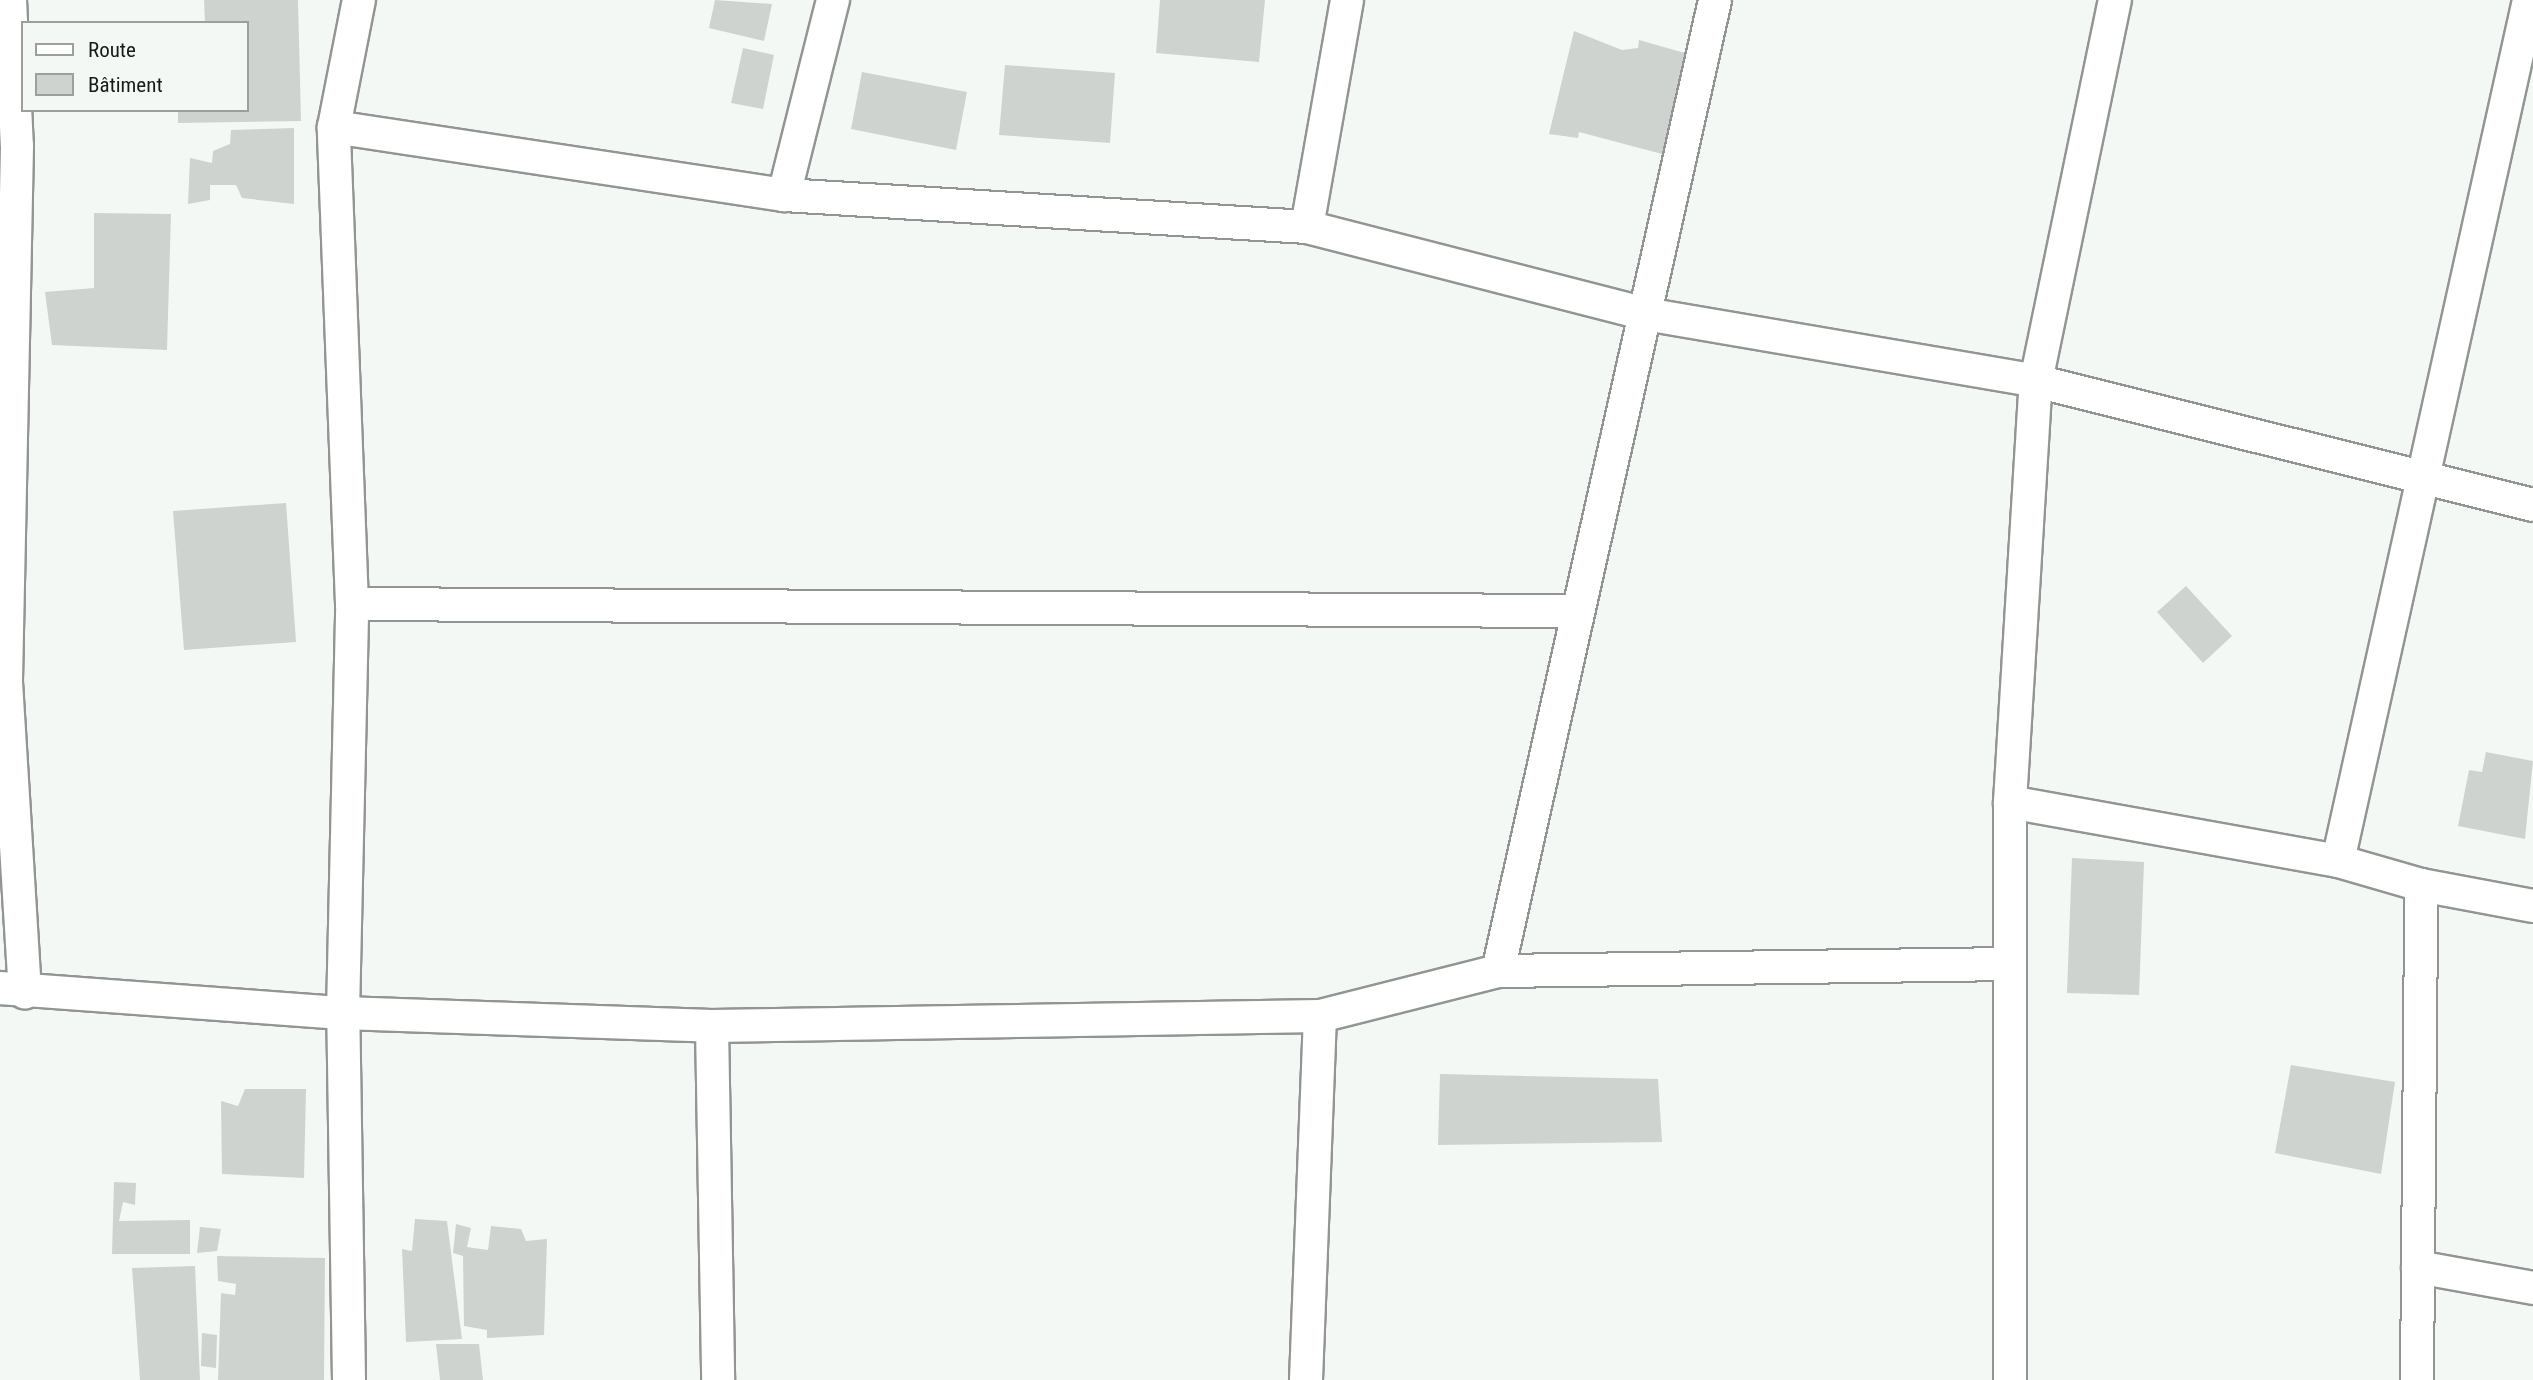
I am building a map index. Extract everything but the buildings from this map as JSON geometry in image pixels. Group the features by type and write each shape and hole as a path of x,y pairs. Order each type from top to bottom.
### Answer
{"street":[{"path":"10,0 17,146 6,682 12,990 343,1013 712,1026 1320,1016 1498,971 2009,964"},
{"path":"349,1380 343,1013 352,604 334,127 359,0"},
{"path":"784,195 833,0"},
{"path":"1307,227 1347,0"},
{"path":"1498,971 1715,0"},
{"path":"2010,1380 2010,802 2036,381 2115,0"},
{"path":"2339,862 2423,483 2519,102 2529,0"},
{"path":"334,127 784,195 1307,227 1645,314 2036,381 2423,483 2533,505"},
{"path":"352,604 1578,611"},
{"path":"2010,802 2339,862 2421,886 2533,906"},
{"path":"2417,1380 2421,886"},
{"path":"1306,1380 1320,1016"},
{"path":"712,1026 718,1380"},
{"path":"2418,1267 2533,1288"}]}
